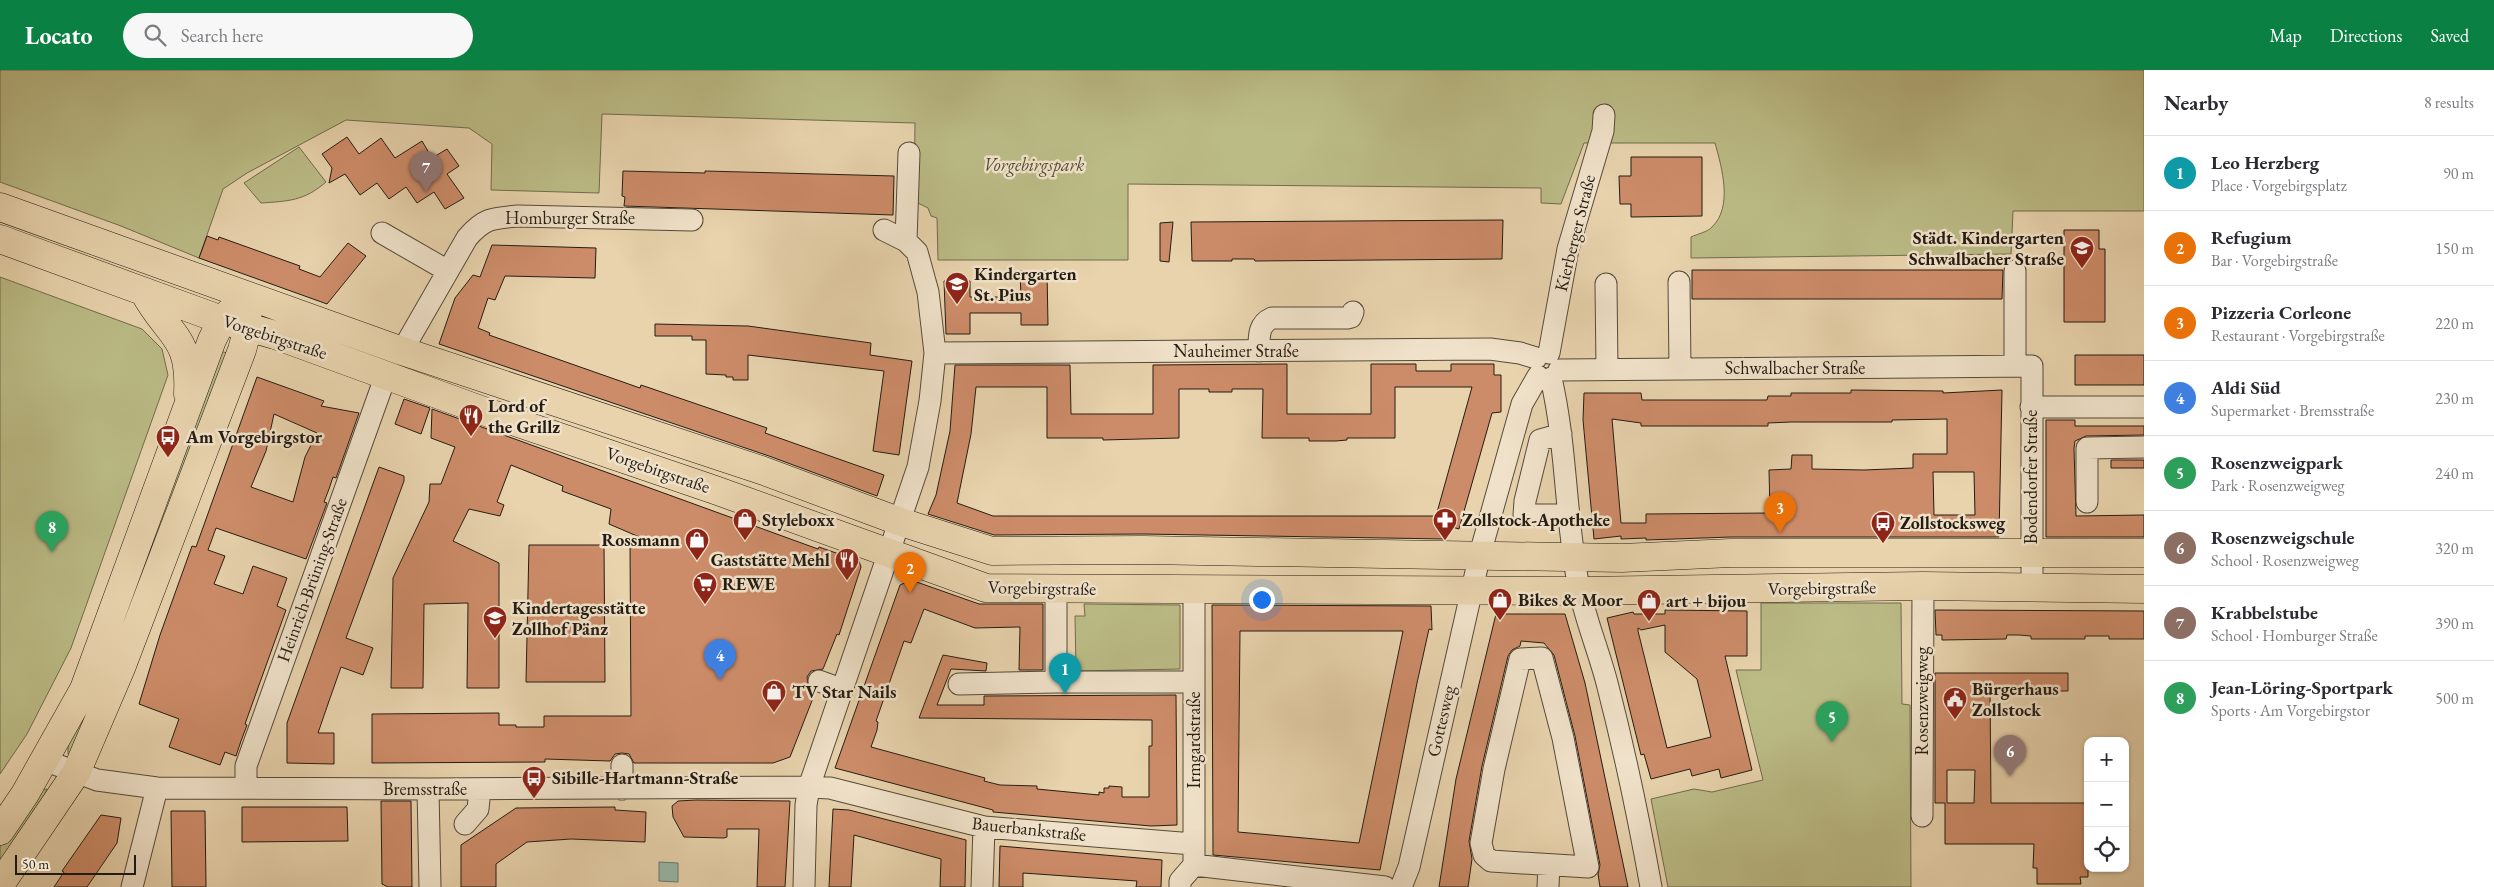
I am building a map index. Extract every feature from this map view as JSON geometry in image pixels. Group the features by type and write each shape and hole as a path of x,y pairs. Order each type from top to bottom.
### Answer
{"main road":[{"name":"Vorgebirgstraße","path":"0,207 246,297 402,351 764,471 901,522 992,551 1144,550 1480,554 1622,558 1741,553 2144,553"},
{"name":"Vorgebirgstraße","path":"0,239 144,292 235,324 275,335 986,588 1056,590 1471,590 1580,592 1923,586 2144,589"},
{"path":"144,292 152,308 183,346 189,370 187,412"},
{"path":"0,885 76,773 125,659 236,365 235,324 246,297"},
{"path":"0,831 44,760 90,673 212,340 235,324"}],"street":[{"name":"Kierberger Straße","path":"1580,592 1573,556 1560,434 1547,367 1562,274 1603,131 1604,115"},
{"path":"906,241 909,153"},
{"name":"Homburger Straße","path":"402,351 467,238 476,227 490,218 518,216 692,220"},
{"path":"804,887 806,805 809,786 901,522 918,467 930,401 935,353 928,292 916,252 906,241 884,230"},
{"path":"382,233 448,271"},
{"name":"Bodendorfer Straße","path":"2015,271 2024,366 2031,407 2032,588"},
{"path":"1679,282 1680,369"},
{"path":"1606,284 1607,369"},
{"path":"1260,351 1259,332 1262,324 1272,318 1347,318 1351,317 1353,312"},
{"name":"Nauheimer Straße","path":"935,353 1490,350 1520,352 1547,367"},
{"name":"Schwalbacher Straße","path":"1547,367 1680,369 2024,366"},
{"name":"Kierberger Straße","path":"1480,554 1522,404 1547,367"},
{"name":"Heinrich-Brüning-Straße","path":"246,787 246,766 386,375"},
{"path":"2031,407 2144,407"},
{"path":"1560,434 1540,440 1525,501 1524,515 1569,515"},
{"path":"2087,502 2087,448 2144,447"},
{"name":"Gottesweg","path":"1401,887 1409,867 1480,554"},
{"name":"Rosenzweigweg","path":"1922,816 1923,586"},
{"name":"Irmgardstraße","path":"1194,589 1194,865"},
{"path":"1056,590 1056,682"},
{"path":"1580,592 1608,686 1637,811 1651,887"},
{"path":"1542,658 1563,738 1588,867 1549,865 1491,861 1484,855 1481,843 1494,769 1520,659 1542,658"},
{"path":"819,681 842,688"},
{"path":"959,684 1194,682"},
{"name":"Bremsstraße","path":"44,760 76,773 122,785 157,788 622,789 809,786"},
{"path":"622,764 622,789"},
{"name":"Bauerbankstraße","path":"809,786 830,788 984,827 1194,844"},
{"path":"132,887 157,788"},
{"path":"428,789 430,887"},
{"path":"464,824 478,809 480,789"},
{"path":"982,887 984,827"},
{"path":"1180,887 1180,881 1194,865 1386,887"},
{"path":"1548,887 1549,865"}],"green space":[{"name":"Vorgebirgspark","path":"0,70 2144,70 2144,211 2013,211 2011,254 1691,258 1691,237 1710,229 1718,219 1722,209 1724,198 1723,175 1715,143 1584,143 1561,204 1541,203 1541,188 1128,184 1128,260 938,260 937,218 931,216 928,208 914,201 915,123 602,114 599,193 491,190 492,144 469,128 346,120 247,173 223,189 199,258 121,226 0,182"},
{"path":"299,147 326,182 310,193 296,199 261,203 244,183"},
{"path":"0,277 142,329 162,349 168,375 71,648 27,734 0,774"},
{"path":"217,350 227,353 128,627 70,755 68,754 68,740"},
{"path":"1761,603 1901,603 1902,704 1910,705 1911,887 1668,887 1651,799 1694,789 1712,792 1763,780 1736,670 1761,670"},
{"path":"1084,604 1180,605 1180,669 1076,671 1075,616 1085,616"},
{"path":"47,789 0,860 0,843 38,790"}],"shaded area":[{"path":"659,862 678,863 678,882 659,881"}],"building":[{"path":"347,137 359,154 381,138 395,158 422,141 432,158 447,149 459,166 447,174 464,198 445,209 434,192 417,203 406,187 389,199 377,183 360,195 345,174 329,183 332,168 322,154"},
{"path":"1631,157 1702,157 1702,216 1631,217 1631,204 1620,204 1619,176 1631,176"},
{"path":"623,171 705,173 705,171 894,176 893,215 624,206 625,197 622,196"},
{"path":"1503,220 1502,259 1255,261 1254,259 1232,259 1232,261 1192,261 1191,222"},
{"path":"1173,222 1169,262 1160,261 1160,223"},
{"name":"Städt. Kindergarten Schwalbacher Straße","path":"2064,230 2099,230 2099,249 2105,249 2105,322 2064,322"},
{"path":"207,236 218,240 219,237 300,266 299,269 320,277 348,243 366,256 327,304 199,258"},
{"path":"492,245 596,248 595,278 505,276 495,300 488,298 478,328 490,333 489,335 640,388 641,385 767,428 765,433 884,475 877,496 769,456 439,344 455,298 473,275 480,277"},
{"path":"1692,270 2003,270 2002,299 1692,299"},
{"path":"1020,271 1047,271 1048,325 1021,325 1021,313 970,313 970,334 946,334 944,281 970,281 970,297 1021,297"},
{"path":"655,324 748,326 871,343 870,355 912,361 899,455 873,451 884,371 748,355 748,380 733,380 733,377 726,377 726,375 706,374 706,340 692,340 692,336 655,336"},
{"path":"2075,355 2144,355 2144,385 2075,385"},
{"path":"1287,364 1287,414 1371,414 1371,364 1416,364 1416,371 1451,371 1451,364 1494,364 1494,375 1501,375 1501,412 1492,413 1459,529 1445,525 1445,539 1143,534 994,535 928,514 936,495 950,431 955,365 1070,365 1071,414 1153,414 1153,365","holes":["976,387 1047,387 1047,438 1103,438 1103,440 1179,438 1179,389 1209,389 1209,392 1232,392 1232,389 1263,389 1262,438 1309,438 1309,441 1336,441 1347,440 1347,438 1395,438 1395,387 1472,387 1436,516 993,516 957,503 971,434"]},
{"path":"257,377 324,401 321,406 359,413 336,478 333,477 324,502 327,503 306,559 216,528 208,550 225,556 214,584 243,594 253,566 287,578 277,606 286,610 245,724 247,725 236,756 225,752 220,765 169,747 179,719 139,704 160,635 192,546 196,547","holes":["274,414 317,433 305,457 293,502 251,487 266,451"]},
{"path":"1851,390 1943,391 1943,393 2002,390 1999,537 1731,537 1646,540 1646,538 1621,539 1621,536 1594,539 1583,420 1584,393 1641,393 1642,400 1767,400 1768,396 1791,396 1791,393 1851,393","holes":["1612,419 1641,423 1641,426 1768,426 1768,423 1791,422 1892,422 1892,420 1947,419 1947,454 1913,454 1913,468 1864,470 1812,469 1812,455 1792,455 1791,469 1769,470 1770,513 1646,514 1646,523 1621,523","1933,472 1974,472 1975,515 1934,515"]},
{"path":"404,399 430,408 421,434 395,424"},
{"path":"432,409 818,549 819,547 859,561 861,567 839,635 837,634 823,669 811,671 807,677 809,689 815,693 790,757 773,763 634,763 629,754 622,753 615,754 610,761 545,759 545,762 372,763 372,714 499,713 499,725 516,725 516,727 544,727 544,716 631,716 630,545 658,545 609,524 611,509 562,491 563,486 511,465 497,502 504,505 500,516 469,509 453,541 499,563 499,688 467,688 468,603 424,604 423,688 391,688 393,578 429,502 430,484 441,484 455,447 431,438"},
{"path":"2046,420 2075,420 2075,426 2144,426 2144,435 2086,436 2075,441 2074,448 2076,516 2144,515 2144,537 2046,537"},
{"path":"2111,460 2144,460 2144,468 2111,468"},
{"path":"379,467 404,476 404,481 346,638 373,648 363,675 341,667 318,733 334,733 334,764 287,763 287,723"},
{"path":"529,545 604,545 605,682 526,682"},
{"path":"911,580 979,604 1043,604 1043,670 1019,670 1020,627 975,628 924,609 911,643 904,641 876,721 878,722 877,730 871,747 985,778 984,781 1000,785 1037,786 1037,789 1099,795 1099,792 1104,793 1104,788 1109,788 1109,786 1122,787 1122,797 1149,797 1149,746 1152,746 1152,720 919,718 943,655 987,663 986,671 951,669 937,705 984,705 984,696 1176,695 1177,825 1151,826 993,812 993,810 835,768 900,585"},
{"path":"1212,605 1431,606 1432,630 1429,629 1417,683 1380,870 1213,855","holes":["1240,631 1403,631 1359,843 1238,832"]},
{"path":"1665,610 1747,611 1747,656 1725,656 1752,770 1721,778 1719,769 1692,776 1690,769 1651,779 1644,754 1641,755 1607,618 1633,612 1634,614 1665,614","holes":["1665,625 1665,652 1697,679 1711,737 1667,748 1638,628 1641,630"]},
{"path":"1935,610 2144,611 2144,639 2109,639 2109,636 2085,636 2085,639 2031,639 2031,636 2007,635 2006,639 1942,640 1942,635 1936,635"},
{"path":"1496,614 1565,614 1585,683 1628,887 1600,887 1598,874 1600,865 1575,736 1554,655 1544,643 1521,641 1520,646 1512,650 1508,656 1482,766 1469,841 1472,859 1468,887 1439,887 1456,779"},
{"path":"1935,673 2068,673 2068,691 1990,691 1991,803 2084,803 2084,872 2088,872 2088,877 2080,877 2081,884 2037,884 2037,868 2033,868 2034,844 1945,844 1945,803 1935,803","holes":["1947,770 1975,770 1974,803 1947,803"]},
{"path":"381,801 411,801 412,887 388,887 382,884"},
{"path":"678,801 790,801 785,887 757,887 759,829 727,829 727,837 724,838 684,837 673,817 672,806"},
{"path":"242,807 347,807 348,841 242,842"},
{"path":"615,807 615,810 646,812 645,842 571,839 527,842 496,864 496,887 461,887 461,845 516,808"},
{"path":"833,809 849,810 966,840 965,887 940,887 941,859 854,835 851,887 829,887"},
{"path":"171,811 205,811 206,887 172,887"},
{"path":"101,815 121,818 117,843 87,887 54,887 64,872 62,871"},
{"path":"1000,846 1162,860 1161,887 1136,887 1137,881 1023,873 1023,887 999,887"}],"place":[{"name":"Krabbelstube","path":"426,192"},
{"name":"Städt. Kindergarten Schwalbacher Straße","path":"2082,269"},
{"name":"Kindergarten St. Pius","path":"957,305"},
{"name":"Lord of the Grillz","path":"471,437"},
{"name":"Am Vorgebirgstor","path":"168,458"},
{"name":"Pizzeria Corleone","path":"1780,533"},
{"name":"Styleboxx","path":"745,541"},
{"name":"Zollstock-Apotheke","path":"1445,541"},
{"name":"Zollstocksweg","path":"1883,544"},
{"name":"Jean-Löring-Sportpark","path":"52,552"},
{"name":"Rossmann","path":"697,561"},
{"name":"Gaststätte Mehl","path":"847,581"},
{"name":"Refugium","path":"910,593"},
{"name":"REWE","path":"705,605"},
{"name":"Bikes & Moor","path":"1500,621"},
{"name":"art + bijou","path":"1649,622"},
{"name":"Kindertagesstätte Zollhof Pänz","path":"495,639"},
{"name":"Aldi Süd","path":"720,680"},
{"name":"Leo Herzberg","path":"1065,694"},
{"name":"TV Star Nails","path":"774,713"},
{"name":"Bürgerhaus Zollstock","path":"1955,720"},
{"name":"Rosenzweigpark","path":"1832,742"},
{"name":"Rosenzweigschule","path":"2010,776"},
{"name":"Sibille-Hartmann-Straße","path":"534,799"}]}
